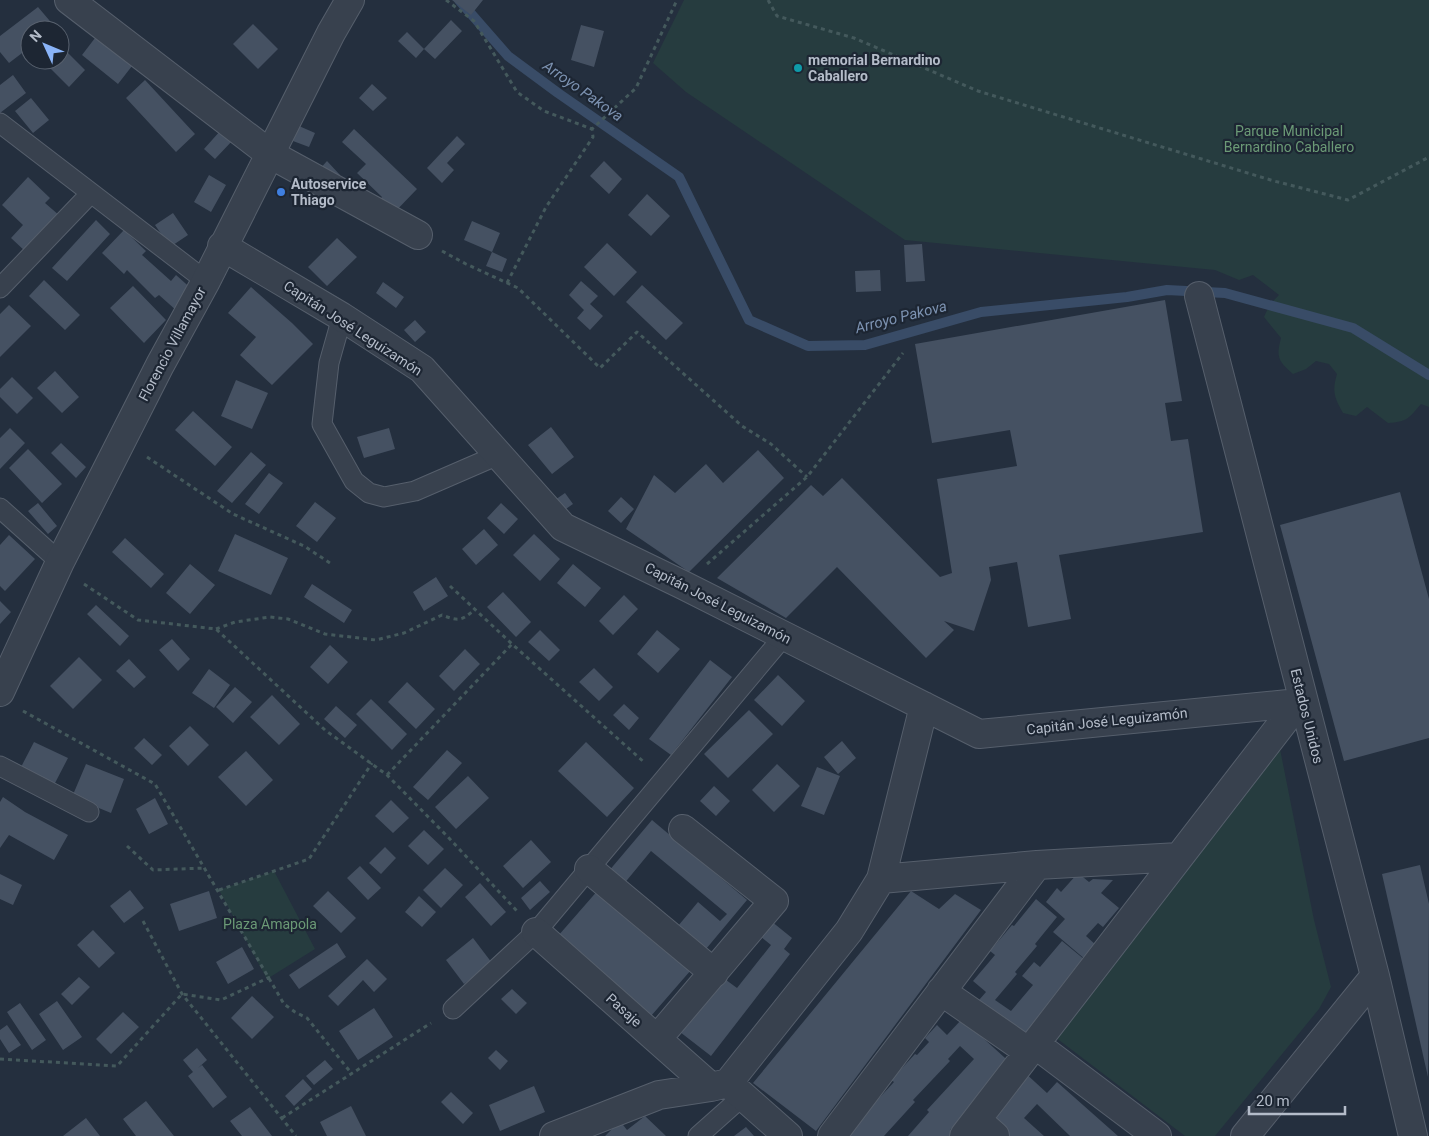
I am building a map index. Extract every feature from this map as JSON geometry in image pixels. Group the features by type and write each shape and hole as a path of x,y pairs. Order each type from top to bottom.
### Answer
{"street":[{"path":"69,0 270,154 418,235"},
{"name":"Florencio Villamayor","path":"9,700 60,562 160,365 206,281 331,33 350,0"},
{"name":"Capitán José Leguizamón","path":"222,246 342,317 422,370 563,527 683,585 979,734 1300,700"},
{"name":"Estados Unidos","path":"1199,296 1300,700 1374,976 1413,1136"},
{"path":"979,1131 1032,1048 1300,700"},
{"path":"554,1136 659,1094 728,1089 849,931 881,879 924,706"},
{"path":"657,1039 774,901 683,829"},
{"path":"881,879 1037,865 1179,857"},
{"path":"832,1136 1037,865"},
{"path":"589,869 714,973"},
{"name":"Pasaje","path":"536,932 657,1039 728,1089 788,1136"},
{"path":"1245,1136 1374,976"},
{"path":"941,991 1032,1048 1157,1136"}],"lane":[{"path":"0,123 206,281"},
{"path":"0,288 91,193"},
{"path":"342,317 329,363 322,424 354,481 369,493 384,497 415,491 498,455"},
{"path":"0,508 60,562"},
{"path":"453,1010 536,932 784,636"},
{"path":"0,766 89,812"},
{"path":"698,1136 728,1089"}],"path":[{"path":"446,0 474,21 517,92 544,111 592,129"},
{"path":"592,129 636,88 677,0"},
{"path":"768,0 777,16 854,38 978,91 1274,181 1348,200 1429,157"},
{"path":"507,283 546,207 593,137 592,129"},
{"path":"418,235 450,256 518,288 600,368 637,332 742,426 771,444 807,477"},
{"path":"683,585 807,477 904,353"},
{"path":"122,441 233,514 304,546 330,563"},
{"path":"83,583 138,620 216,629 235,622 270,617 288,619 325,634 376,640 404,633 442,614 456,620 465,618 475,609"},
{"path":"450,586 664,780"},
{"path":"216,629 325,730 387,775 448,837 536,932"},
{"path":"387,775 512,644"},
{"path":"9,700 155,784 270,977 284,1004 306,1018 352,1074"},
{"path":"218,890 309,859 372,763"},
{"path":"127,846 153,870 205,868"},
{"path":"143,921 182,994 296,1136"},
{"path":"182,994 221,1000 270,977"},
{"path":"0,1058 117,1066 182,994"},
{"path":"282,1118 453,1010"}],"green space":[{"name":"Parque Municipal Bernardino Caballero","path":"684,0 1429,0 1429,407 1421,404 1407,418 1399,422 1388,423 1367,407 1356,416 1343,413 1335,394 1337,374 1329,364 1316,361 1306,369 1293,374 1281,362 1279,350 1281,338 1264,317 1270,304 1279,295 1253,275 1239,280 1215,270 905,240 686,92 653,63"},
{"path":"1278,746 1314,920 1331,987 1319,1009 1215,1136 1185,1136 1051,1034"},
{"name":"Plaza Amapola","path":"274,871 315,949 267,979 219,890"}],"building":[{"path":"452,0 483,0 471,15"},
{"path":"38,7 49,20 21,20"},
{"path":"451,20 462,31 435,59 424,49"},
{"path":"20,21 20,55 9,63 0,52 0,36"},
{"path":"253,24 278,49 258,69 233,44"},
{"path":"581,25 604,31 594,67 571,60"},
{"path":"407,32 424,49 416,58 398,41"},
{"path":"95,38 132,66 118,84 82,55"},
{"path":"70,55 85,70 69,87 52,70 70,70"},
{"path":"13,75 26,93 0,113 0,85"},
{"path":"145,80 195,134 176,152 126,98"},
{"path":"372,84 387,98 373,111 359,98"},
{"path":"31,98 49,120 33,133 15,111"},
{"path":"299,126 315,133 309,147 293,141"},
{"path":"354,129 417,189 390,217 376,204 382,197 357,173 366,164 342,142"},
{"path":"221,130 233,140 215,159 204,149"},
{"path":"457,136 465,144 447,163 454,170 442,183 427,168"},
{"path":"327,161 340,175 331,185 317,172"},
{"path":"604,161 622,179 609,194 590,176"},
{"path":"209,175 226,185 211,212 194,202"},
{"path":"28,177 50,198 45,203 60,216 26,252 11,238 23,225 2,205"},
{"path":"647,194 670,216 651,236 628,215"},
{"path":"173,213 188,235 170,247 155,225"},
{"path":"96,220 110,234 67,281 52,268"},
{"path":"472,221 500,233 492,252 464,240"},
{"path":"124,230 146,251 142,255 171,281 176,275 194,291 177,311 159,295 155,298 127,270 124,274 102,253"},
{"path":"337,238 357,257 327,286 308,267"},
{"path":"607,243 637,272 614,296 584,267"},
{"path":"922,244 925,281 906,282 904,245"},
{"path":"492,252 507,259 502,272 486,266"},
{"path":"880,270 881,291 856,292 855,271"},
{"path":"44,280 80,315 65,330 29,296"},
{"path":"581,281 598,296 590,304 603,316 590,330 577,318 584,310 569,295"},
{"path":"383,282 404,297 396,308 376,293"},
{"path":"642,285 683,323 666,340 626,302"},
{"path":"133,286 166,320 144,343 110,308"},
{"path":"251,287 313,344 272,385 240,355 256,337 228,313"},
{"path":"1165,300 1182,401 1165,403 1171,441 1188,439 1203,532 1059,555 1071,619 1028,627 1017,562 989,567 991,580 974,631 944,621 954,630 926,658 837,567 786,618 717,578 811,485 823,496 842,478 940,577 952,573 937,479 1017,466 1010,430 932,443 915,344"},
{"path":"9,305 31,326 0,357 0,314"},
{"path":"415,320 426,332 415,342 404,330"},
{"path":"55,371 79,397 62,413 37,388"},
{"path":"12,377 33,398 17,414 0,397 0,389"},
{"path":"236,380 268,393 252,429 221,416"},
{"path":"193,411 232,447 215,466 175,430"},
{"path":"551,427 574,457 552,474 528,445"},
{"path":"10,428 25,443 0,469 0,438"},
{"path":"389,428 395,449 364,458 357,437"},
{"path":"61,443 86,467 76,478 51,453"},
{"path":"28,449 62,484 42,503 9,468"},
{"path":"758,450 784,478 689,572 626,529 654,475 675,493 706,464 723,483"},
{"path":"251,452 266,465 232,503 217,491"},
{"path":"269,473 283,483 259,514 245,504"},
{"path":"1400,492 1429,599 1429,738 1344,761 1280,525"},
{"path":"565,493 573,504 560,513 552,502"},
{"path":"621,497 634,509 621,523 608,511"},
{"path":"315,502 336,518 317,542 296,526"},
{"path":"38,503 57,526 48,534 28,511"},
{"path":"501,503 518,519 504,534 487,518"},
{"path":"484,529 498,545 476,565 462,549"},
{"path":"235,534 288,558 271,595 218,571"},
{"path":"534,534 560,559 540,581 513,555"},
{"path":"9,535 35,559 5,591 0,586 0,545"},
{"path":"125,538 164,574 151,588 112,552"},
{"path":"190,564 215,585 190,614 166,593"},
{"path":"573,564 601,588 585,607 557,583"},
{"path":"436,577 448,596 424,611 413,592"},
{"path":"312,584 352,610 344,623 304,597"},
{"path":"503,592 531,622 516,637 487,607"},
{"path":"624,595 638,609 613,635 599,621"},
{"path":"0,601 11,612 0,624"},
{"path":"96,605 129,636 120,646 87,614"},
{"path":"540,630 560,650 549,661 528,642"},
{"path":"657,630 680,649 658,673 637,654"},
{"path":"172,639 190,659 178,671 159,650"},
{"path":"330,645 348,662 328,684 310,667"},
{"path":"465,649 480,664 454,691 439,676"},
{"path":"79,657 102,680 73,709 50,686"},
{"path":"129,659 146,677 134,688 116,671"},
{"path":"710,660 732,677 671,755 649,739"},
{"path":"594,668 613,687 599,701 579,682"},
{"path":"209,669 230,685 214,708 192,693"},
{"path":"778,675 805,701 782,726 754,700"},
{"path":"407,682 435,709 416,729 388,702"},
{"path":"235,687 252,702 233,723 216,707"},
{"path":"272,695 300,724 279,745 250,717"},
{"path":"371,699 407,734 392,750 356,714"},
{"path":"624,704 639,718 629,730 613,715"},
{"path":"336,706 357,725 345,738 324,719"},
{"path":"749,710 773,734 728,778 704,754"},
{"path":"190,726 209,745 188,766 169,746"},
{"path":"144,738 162,755 152,765 134,748"},
{"path":"842,741 856,758 838,774 824,757"},
{"path":"34,742 68,758 54,785 20,769"},
{"path":"586,742 634,788 607,817 558,771"},
{"path":"447,750 462,763 428,800 413,787"},
{"path":"246,751 273,780 246,806 218,777"},
{"path":"86,764 124,779 111,813 72,797"},
{"path":"777,764 800,786 774,812 752,790"},
{"path":"817,767 840,776 824,815 801,806"},
{"path":"468,776 489,798 456,829 435,807"},
{"path":"714,786 730,801 716,816 700,801"},
{"path":"3,797 25,812 68,835 54,860 9,835 0,848 0,802"},
{"path":"155,798 168,824 149,834 136,809"},
{"path":"391,800 409,818 393,833 375,816"},
{"path":"652,820 747,900 706,949 678,926 698,902 720,921 727,914 651,851 623,885 608,872"},
{"path":"424,830 444,849 428,865 408,846"},
{"path":"531,840 551,862 523,888 503,866"},
{"path":"385,847 396,858 381,874 369,863"},
{"path":"1420,865 1429,904 1428,1077 1382,874"},
{"path":"360,866 381,888 368,900 347,878"},
{"path":"445,868 463,885 441,908 423,890"},
{"path":"1078,873 1089,882 1093,879 1113,880 1101,893 1119,908 1103,927 1098,923 1086,936 1097,946 1086,960 1053,932 1065,919 1046,902 1057,888 1061,892"},
{"path":"0,874 22,885 13,905 0,899"},
{"path":"540,881 550,892 530,910 521,898"},
{"path":"480,883 506,912 491,926 465,897"},
{"path":"599,889 691,970 651,1016 558,936"},
{"path":"130,890 144,908 124,923 110,906"},
{"path":"209,891 217,918 179,931 170,904"},
{"path":"328,891 356,918 341,933 313,906"},
{"path":"911,891 939,909 955,894 981,910 816,1131 753,1083"},
{"path":"419,896 436,912 422,927 405,912"},
{"path":"1036,899 1057,917 1035,944 1037,946 1015,972 1017,974 995,1000 1011,1011 1033,985 1022,976 1034,962 1040,967 1062,941 1085,960 1022,1045 973,1007 986,992 973,981 995,955 990,951"},
{"path":"771,921 792,938 784,949 790,954 711,1056 680,1032 722,977 737,988 771,945 760,936"},
{"path":"93,930 115,953 99,968 77,945"},
{"path":"473,938 492,963 464,984 446,960"},
{"path":"337,943 346,957 299,989 289,975"},
{"path":"242,947 254,969 228,984 216,962"},
{"path":"367,959 387,979 374,992 363,980 338,1006 328,996"},
{"path":"79,977 90,987 72,1005 61,994"},
{"path":"512,989 527,1003 516,1014 501,999"},
{"path":"252,996 274,1017 252,1039 231,1018"},
{"path":"57,1001 82,1037 63,1050 39,1014"},
{"path":"20,1003 46,1040 32,1050 7,1012"},
{"path":"374,1008 393,1037 358,1060 339,1031"},
{"path":"123,1012 139,1027 111,1054 96,1039"},
{"path":"962,1019 1015,1067 973,1104 950,1130 952,1133 950,1136 908,1136 929,1112 927,1110 974,1059 960,1046 948,1059 950,1061 913,1100 915,1102 884,1136 844,1136 894,1082 891,1080 929,1042 925,1038 937,1025 947,1035"},
{"path":"7,1025 21,1045 9,1053 0,1039 0,1030"},
{"path":"197,1048 207,1060 198,1068 202,1065 227,1097 213,1108 188,1076 193,1072 183,1060"},
{"path":"496,1050 508,1061 500,1070 488,1058"},
{"path":"325,1060 333,1069 314,1085 306,1076"},
{"path":"1023,1071 1047,1093 1057,1082 1118,1136 1070,1136 1037,1104 1024,1118 1044,1136 1001,1136 989,1126 998,1115 990,1108"},
{"path":"303,1079 312,1089 294,1106 285,1096"},
{"path":"534,1086 545,1112 500,1131 489,1105"},
{"path":"451,1092 473,1113 463,1124 441,1102"},
{"path":"146,1101 174,1136 136,1136 123,1119"},
{"path":"351,1106 366,1136 327,1136 320,1122"},
{"path":"250,1107 272,1136 242,1136 230,1121"},
{"path":"645,1116 666,1136 605,1136 620,1121 627,1130"},
{"path":"86,1118 100,1136 63,1136"},
{"path":"746,1127 754,1136 734,1136"}],"waterway":[{"name":"Arroyo Pakova","path":"459,0 508,56 679,177 749,320 808,346 865,345 981,312 1127,297 1167,290 1225,293 1353,328 1429,375"}],"place":[{"name":"memorial Bernardino Caballero","path":"798,68"},
{"name":"Autoservice Thiago","path":"281,192"}]}
